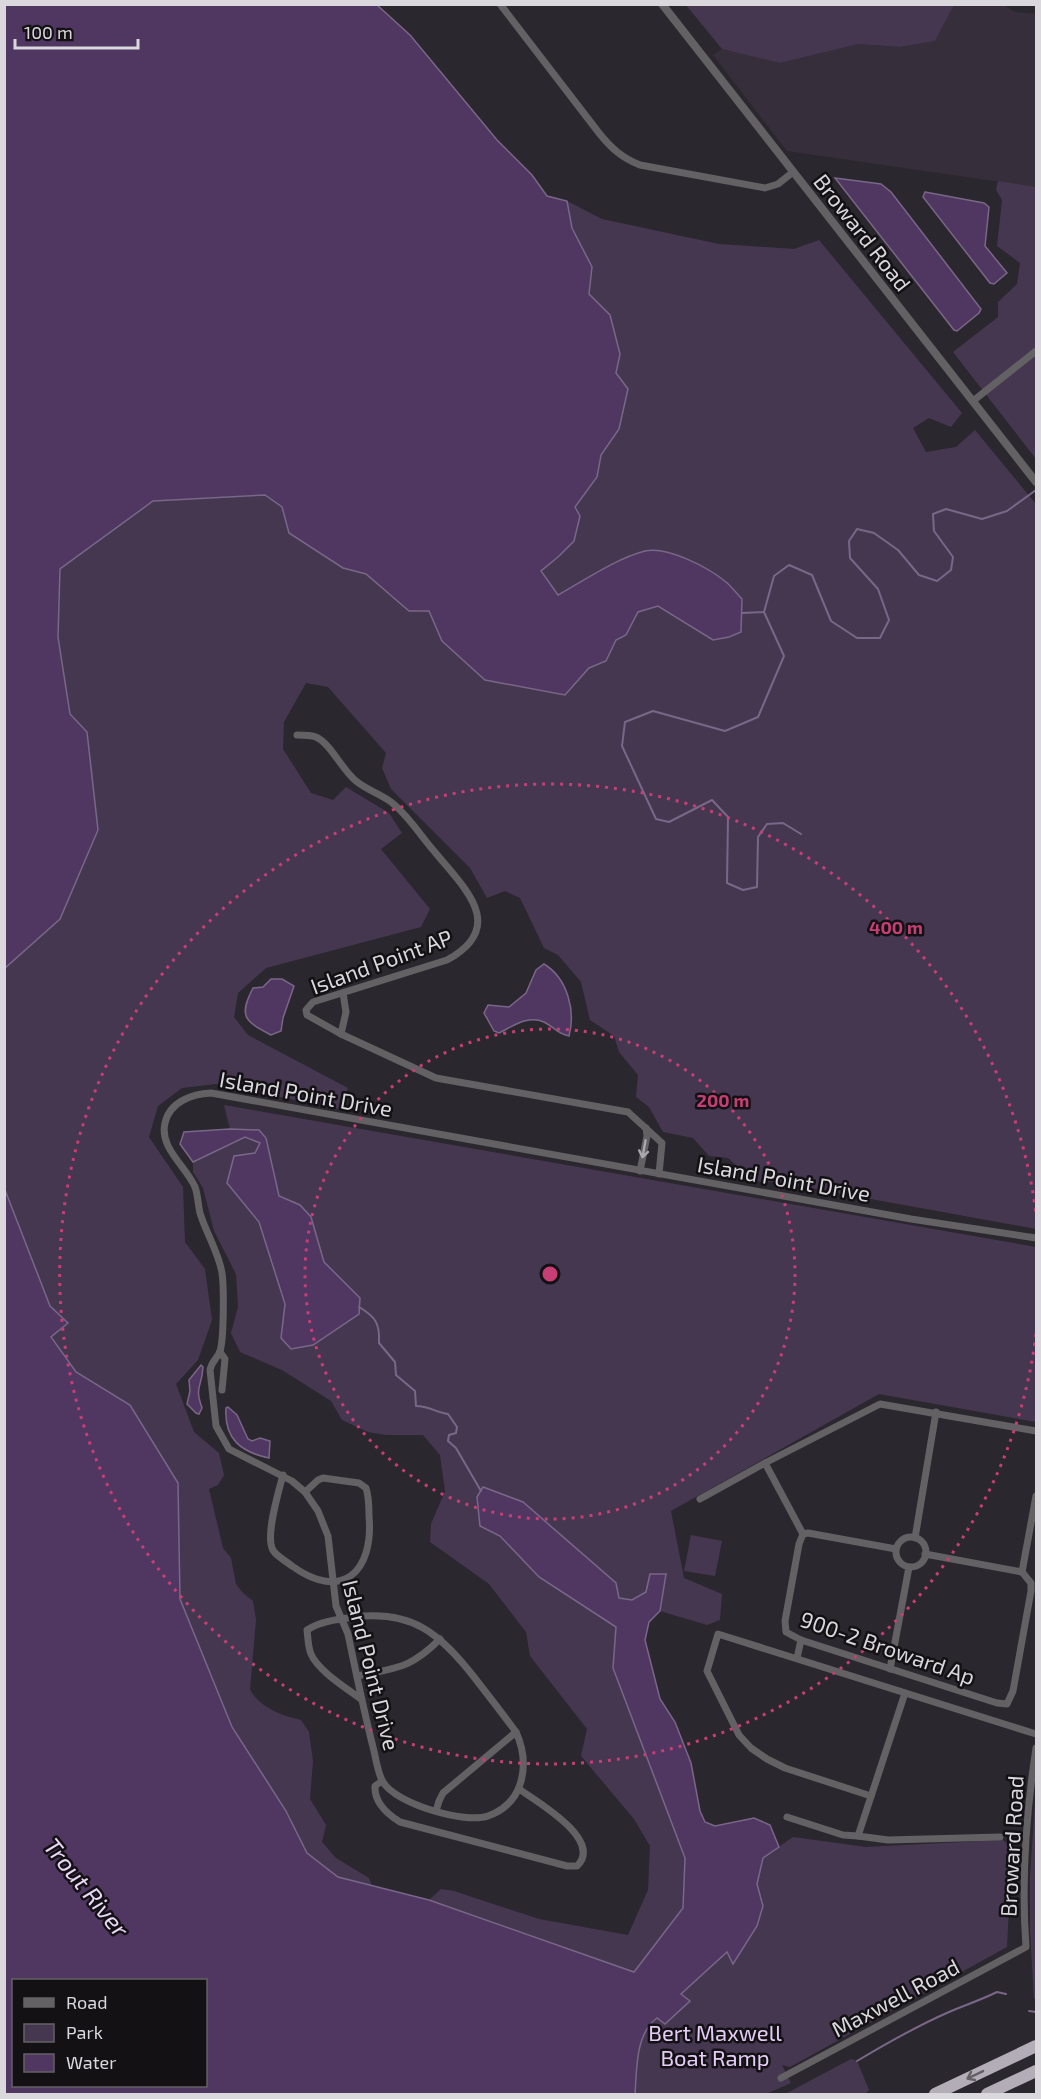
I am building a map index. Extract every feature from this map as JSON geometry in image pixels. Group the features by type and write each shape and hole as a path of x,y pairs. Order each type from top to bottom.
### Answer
{"highway":[{"path":"934,2094 1036,2044"},
{"path":"987,2094 1036,2071"}],"street":[{"path":"500,4 599,133 625,159 640,165 765,188 778,184 793,172"},
{"name":"Broward Road","path":"662,4 1034,479"},
{"path":"973,401 1036,351"},
{"name":"Island Point AP","path":"297,735 315,737 325,745 353,779 398,808 472,898 478,916 477,930 472,941 457,955 313,1002 306,1010 307,1015 341,1034 436,1078 628,1112 662,1143 659,1174"},
{"path":"341,1034 346,1012 343,993"},
{"name":"Island Point Drive","path":"519,1789 563,1820 574,1831 582,1845 583,1858 577,1866 567,1866 400,1822 386,1812 376,1798 375,1786 382,1781 348,1634 336,1606 325,1525 305,1492 283,1475 229,1449 216,1426 210,1370 212,1362 220,1352 223,1315 222,1273 199,1211 196,1190 169,1148 164,1136 165,1122 170,1111 179,1102 192,1096 212,1093 911,1220 1036,1238"},
{"path":"640,1171 647,1136 646,1128"},
{"path":"220,1352 225,1359 222,1390"},
{"path":"700,1499 877,1406 889,1404 1036,1431"},
{"path":"915,1538 936,1412"},
{"path":"765,1463 803,1534 808,1533 896,1550"},
{"path":"283,1475 275,1503 271,1547 275,1553 307,1576 332,1582 342,1580 353,1574 366,1558 370,1538 366,1488 359,1484 323,1478 305,1492"},
{"name":"900-2 Broward Ap","path":"803,1534 799,1544 785,1621 786,1632 801,1640 1003,1705 1007,1704 1013,1691 1030,1591 1030,1583 1022,1572 1036,1496"},
{"path":"915,1538 922,1543 925,1554 921,1563 909,1567 904,1566 897,1559 896,1550 901,1541 915,1538"},
{"path":"925,1554 1022,1572"},
{"path":"890,1669 909,1567"},
{"path":"362,1700 316,1662 310,1652 307,1630 313,1626 342,1619 375,1615 394,1617 421,1625 440,1639 460,1660 516,1732 522,1744 525,1762 519,1789 501,1810 488,1816 466,1818 423,1808 404,1800 382,1781"},
{"path":"871,1796 785,1768 767,1759 739,1735 707,1671 718,1634 1036,1734"},
{"path":"357,1676 404,1666 417,1660 440,1639"},
{"path":"797,1659 801,1640"},
{"path":"858,1836 905,1693"},
{"path":"436,1811 443,1793 516,1732"},
{"name":"Broward Road","path":"1026,1947 1023,1901 1025,1842 1028,1797 1036,1748"},
{"path":"787,1817 843,1835 888,1839 1000,1838"},
{"name":"Maxwell Road","path":"781,2078 1026,1947"}],"shaded area":[{"path":"954,5 1004,5 1015,12 1036,14 1036,187 787,151 713,55 722,49 780,63 858,44 900,47 935,41"}],"green space":[{"path":"686,5 954,5 935,41 900,47 858,44 780,63 722,49"},
{"path":"998,181 1036,187 1036,459 953,352 998,317 998,302 1017,284 1020,263 997,246 1002,200 996,190"},
{"path":"567,201 602,219 719,244 794,249 819,240 962,413 951,427 929,418 913,428 926,452 956,447 975,430 1036,504 1036,1229 783,1183 753,1181 728,1158 709,1156 693,1138 663,1132 649,1107 636,1097 638,1075 619,1052 614,1036 590,1020 581,982 558,955 544,948 520,898 505,891 487,898 470,868 391,789 382,768 386,753 328,687 306,683 284,722 283,749 311,793 333,800 346,787 389,813 402,833 381,849 430,909 421,927 266,968 238,993 234,1017 248,1035 348,1088 339,1109 216,1084 182,1088 158,1106 149,1137 183,1187 185,1242 205,1269 212,1320 198,1360 176,1384 194,1432 219,1453 224,1475 218,1485 209,1489 223,1548 231,1558 236,1584 253,1601 256,1620 250,1689 265,1706 301,1720 309,1732 313,1761 310,1799 326,1825 322,1842 336,1858 369,1878 372,1886 337,1877 307,1853 286,1811 232,1727 180,1599 177,1483 130,1405 76,1372 51,1336 67,1323 50,1306 5,1190 4,968 60,919 87,732 70,714 58,637 60,569 153,501 265,495 282,507 289,533 343,568 366,574 409,611 429,611 442,641 486,680 565,695 589,668 606,661 616,639 626,635 638,612 658,606 713,640 600,570 558,596 541,570 558,557 575,507 597,477 601,455 619,429 616,373 620,354 610,315 589,294 592,267 572,228"},
{"path":"224,1105 1036,1247 1036,1422 879,1394 671,1511 684,1578 722,1594 720,1620 707,1625 660,1611 666,1575 632,1601 618,1598 616,1583 480,1526 500,1536 539,1577 616,1627 613,1668 685,1858 683,1908 634,1972 429,1900 441,1889 454,1891 539,1919 628,1935 648,1890 650,1846 634,1819 581,1756 587,1729 530,1656 526,1632 489,1584 430,1542 431,1524 445,1491 440,1455 423,1435 386,1435 368,1432 342,1420 331,1401 282,1370 240,1352 231,1333 238,1307 236,1274 214,1231 203,1188 193,1172 193,1162 245,1137 260,1143 255,1153 227,1183 259,1222 285,1304 281,1338 313,1345 359,1314 360,1298 324,1262 311,1217 300,1205 279,1196 266,1137 259,1130 230,1129"},
{"path":"691,1535 722,1541 715,1576 684,1571"},
{"path":"1036,1787 1036,1999 1034,1999 1030,1877"},
{"name":"Bert Maxwell Boat Ramp","path":"793,1837 866,1847 1003,1840 1012,1847 1007,1947 790,2067 782,2065 791,2083 766,2094 635,2094 638,2056 647,2028 660,2016 690,2001 681,1994 727,1952 734,1963 757,1926 763,1906 757,1884 763,1858"},
{"path":"851,2059 857,2061 869,2090 865,2094 785,2094"}],"water":[{"path":"5,4 377,5 410,35 497,140 532,175 547,196 567,201 572,228 592,267 589,294 610,315 620,354 616,373 628,389 619,429 601,455 597,477 575,507 580,516 574,541 541,571 558,595 600,570 634,554 654,550 676,555 719,576 742,599 741,632 713,640 658,606 638,612 626,635 616,640 606,661 589,668 565,695 485,680 442,641 429,611 409,611 366,574 343,568 289,533 282,507 265,495 153,501 60,569 58,637 70,714 87,732 98,830 60,919 5,968"},
{"path":"835,178 881,184 891,192 981,309 979,313 957,331 954,330"},
{"path":"925,192 984,203 989,207 985,246 1007,273 994,284 990,283 923,197"},
{"path":"544,964 559,978 568,996 571,1016 569,1036 538,1020 521,1022 499,1033 494,1031 484,1013 488,1005 509,1007 526,993 536,970"},
{"path":"271,979 282,979 294,986 281,1031 271,1035 250,1022 245,1012 253,988 263,987"},
{"path":"259,1130 266,1138 279,1196 300,1205 311,1217 324,1262 360,1298 359,1314 313,1345 291,1349 281,1338 285,1304 259,1222 227,1183 234,1156 255,1153 260,1143 245,1137 193,1162 180,1144 184,1132"},
{"name":"Trout River","path":"5,1190 50,1306 68,1323 51,1337 76,1372 130,1405 178,1483 180,1599 232,1727 286,1811 307,1853 338,1877 429,1900 634,1972 683,1908 685,1858 613,1668 616,1627 539,1577 500,1536 480,1526 477,1497 483,1487 523,1502 616,1583 619,1598 632,1600 646,1592 650,1574 666,1574 660,1611 649,1622 645,1640 660,1699 675,1722 691,1763 700,1811 705,1822 715,1826 754,1818 770,1825 779,1847 763,1858 757,1884 763,1906 757,1926 733,1964 727,1952 681,1994 690,2001 665,2024 657,2018 645,2033 638,2053 635,2094 5,2094"},
{"path":"201,1365 203,1367 199,1390 202,1408 199,1414 187,1404 190,1391 189,1380"},
{"path":"228,1407 237,1415 248,1439 252,1441 260,1438 270,1441 269,1458 243,1448 231,1436 226,1419 226,1408"}],"waterway":[{"path":"742,613 764,612 774,576 789,565 812,575 831,621 857,638 880,638 889,620 878,589 850,558 849,541 857,529 874,533 898,550 919,575 937,581 951,570 953,557 934,531 933,514 946,509 982,519 1007,511 1036,490"},
{"path":"764,612 784,656 758,717 725,731 653,711 625,722 622,746 656,819 669,822 712,800 728,817 727,883 743,890 757,887 758,837 767,824 783,823 801,834"},
{"path":"359,1307 376,1322 379,1343 395,1362 396,1375 415,1391 416,1406 448,1414 457,1427 456,1433 449,1435 448,1441 456,1448 481,1491"},
{"path":"857,2061 949,2012 997,1992 1006,1994"},
{"path":"1029,2011 1036,2012"}]}
